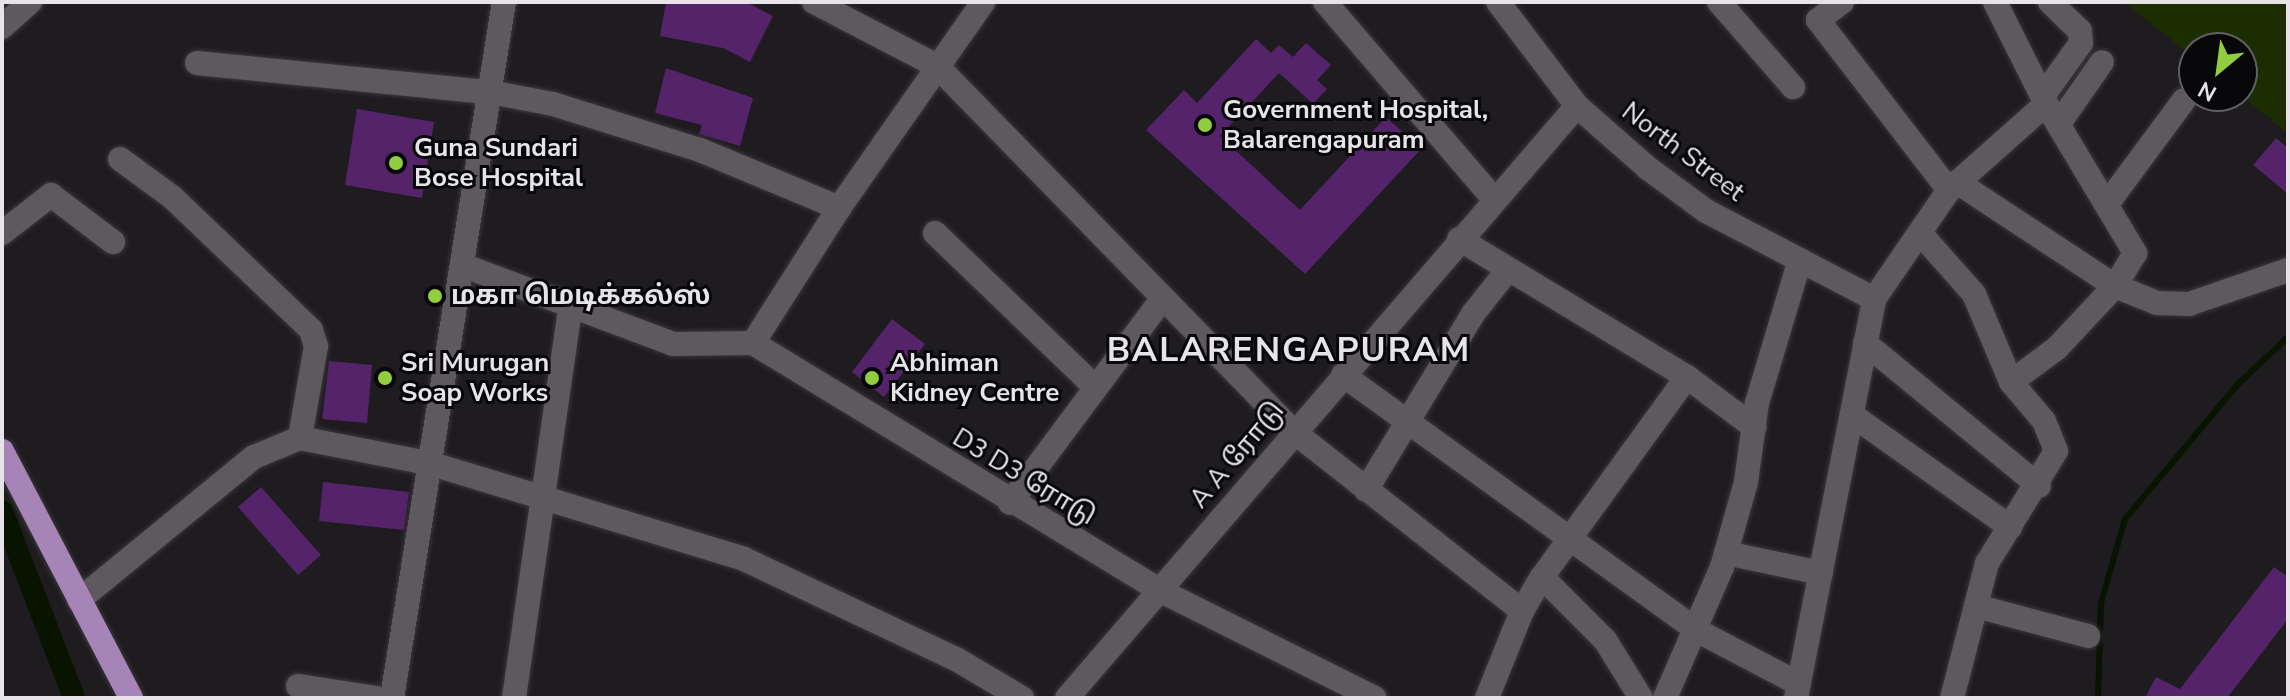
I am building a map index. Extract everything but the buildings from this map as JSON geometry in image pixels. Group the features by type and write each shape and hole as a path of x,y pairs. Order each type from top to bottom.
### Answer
{"main road":[{"path":"2,451 131,698"}],"street":[{"path":"2,27 30,2"},
{"path":"392,698 504,2"},
{"path":"814,2 937,66 1294,432 1522,611"},
{"path":"462,265 570,308 673,344 753,343 839,208 983,2"},
{"path":"1325,2 1493,198"},
{"name":"North Street","path":"1498,2 1577,106 1706,211 1874,299"},
{"path":"1719,2 1793,87"},
{"path":"1842,2 1818,20 1953,186 2115,286 2174,306 2288,270"},
{"path":"1995,2 2050,107 2135,253 2115,286 2057,348 2011,382"},
{"path":"2050,2 2080,31 2081,43 2050,107"},
{"path":"1343,375 1698,631 1797,691 1874,299 1953,186 2102,62"},
{"path":"197,63 490,92 631,125 839,208"},
{"name":"A A ரோடு","path":"1067,698 1493,198 1577,106"},
{"path":"2107,204 2178,108"},
{"path":"120,159 172,197 311,330 316,346 300,438"},
{"path":"2,233 51,195 113,242"},
{"path":"935,233 1095,387"},
{"path":"1920,233 1974,294 2011,382 2052,435 2056,451 2039,486 1987,563 1952,698"},
{"path":"1459,239 1507,271 1687,377 1754,427"},
{"path":"1665,698 1698,631 1726,553 1746,482 1769,358 1800,260"},
{"path":"1366,490 1473,314 1507,271"},
{"path":"1010,503 1163,298"},
{"path":"514,698 570,308"},
{"name":"D3 D3 ரோடு","path":"753,343 1010,503 1159,590 1375,698"},
{"path":"1865,343 2039,486"},
{"path":"1487,698 1522,611 1542,577 1571,542 1687,377"},
{"path":"1852,415 2010,527"},
{"path":"79,600 254,457 300,438 432,464 769,569 956,659 1022,698"},
{"path":"1726,553 1821,573"},
{"path":"1542,577 1605,640 1641,698"},
{"path":"1976,606 2088,636"},
{"path":"298,686 376,698"}],"green space":[{"path":"2124,2 2288,2 2288,133 2258,109 2258,32 2178,32 2178,45"}],"waterway":[{"path":"2098,698 2101,603 2125,519 2238,384 2288,337"},
{"path":"2,511 74,698"}],"place":[{"name":"Government Hospital, Balarengapuram","path":"1205,125"},
{"name":"Guna Sundari Bose Hospital","path":"396,163"},
{"name":"மகா மெடிக்கல்ஸ்","path":"435,296"},
{"name":"Sri Murugan Soap Works","path":"385,378"},
{"name":"Abhiman Kidney Centre","path":"872,378"}],"district":[{"name":"BALARENGAPURAM","path":"1289,351"}]}
